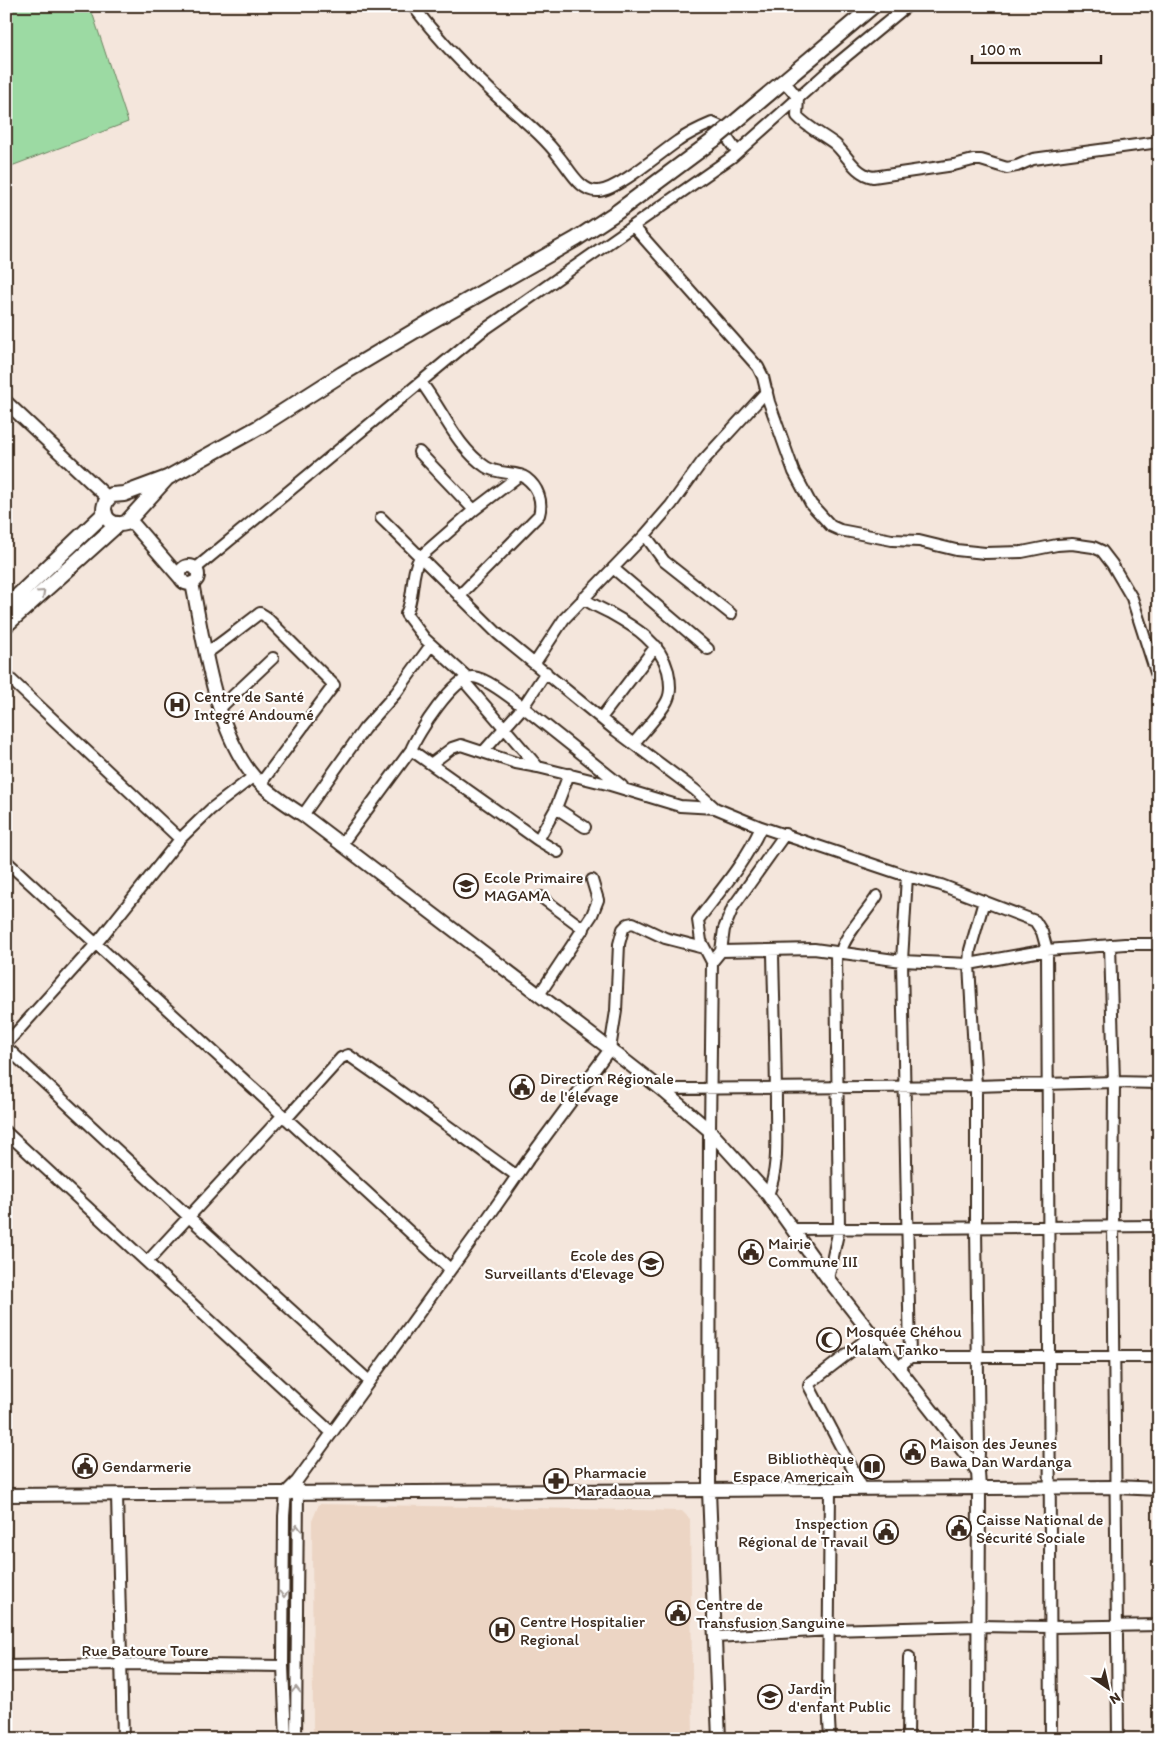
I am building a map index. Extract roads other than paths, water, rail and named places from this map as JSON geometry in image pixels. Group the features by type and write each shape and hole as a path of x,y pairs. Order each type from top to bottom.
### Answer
{"main road":[{"path":"128,519 110,521 104,508 108,498 112,495 124,494 167,478 259,427 411,333 576,239 617,212 715,139 872,6"},
{"path":"6,625 128,519 167,478"},
{"path":"124,494 133,501 128,519"},
{"path":"6,607 105,513"}],"street":[{"path":"413,6 440,40 486,87 544,139 579,183 588,190 599,191 622,181 679,140 697,129 712,123 719,126 737,152"},
{"path":"189,575 481,332 737,152 907,6"},
{"path":"784,81 798,98 797,116 803,123 835,145 862,174 873,177 935,168 973,160 981,160 1007,168 1033,159 1159,142"},
{"path":"633,226 758,367 794,472 811,504 831,526 840,530 892,540 919,541 956,550 1002,553 1082,544 1102,551 1132,598 1159,682"},
{"path":"421,382 455,434 479,462 493,471 520,475 530,483 540,499 539,515 460,596"},
{"path":"535,663 564,619 645,535 671,505 702,462 767,391"},
{"path":"6,402 108,498"},
{"path":"419,452 474,510"},
{"path":"520,475 474,510 420,557 406,614 430,645 465,678 538,766"},
{"path":"381,518 498,634 601,718 695,790 715,808"},
{"path":"128,519 161,557 189,575 220,708 231,738 257,779 268,791 303,815 610,1049 661,1089 710,1132 768,1195 828,1279 978,1472"},
{"path":"645,535 664,561 731,614"},
{"path":"613,568 708,649"},
{"path":"584,598 590,604 631,626 656,646 664,658 670,689 667,701 634,743"},
{"path":"206,653 233,635 260,613 334,685 257,779 212,809 180,839 96,944 6,1046 189,1217 369,1381"},
{"path":"303,815 364,729 396,693 430,645"},
{"path":"601,718 656,646"},
{"path":"220,708 273,658"},
{"path":"484,752 523,706 546,672"},
{"path":"6,676 180,839"},
{"path":"342,845 411,750 420,733 447,695 465,678 471,676 481,679 523,706 626,789"},
{"path":"432,763 458,745 516,763 538,766 626,789 680,806 715,808 761,827 907,876 942,885 1035,921 1042,932 1047,950 1051,1739"},
{"path":"411,750 432,763 538,840 558,852"},
{"path":"538,840 556,808 569,774"},
{"path":"556,808 585,827"},
{"path":"719,1739 709,1491 712,962 704,948 698,920 742,862 761,827"},
{"path":"712,962 721,950 724,929 733,906 785,834"},
{"path":"6,860 450,1269"},
{"path":"907,876 902,961 910,1357"},
{"path":"540,996 592,915 598,900 592,880"},
{"path":"828,1279 839,1228 838,953 845,940 877,896"},
{"path":"541,897 584,929"},
{"path":"978,1739 979,1452 976,1086 969,964 970,950 984,901"},
{"path":"286,1739 283,1666 284,1516 294,1489 369,1381 610,1049 616,1010 619,944 623,930 628,924 633,923 665,938 704,948"},
{"path":"721,950 814,949 902,961 969,964 1047,950 1110,944 1159,944"},
{"path":"1110,944 1114,1082 1113,1226 1118,1739"},
{"path":"768,1195 774,1180 776,1165 773,953 770,950"},
{"path":"147,1262 341,1058 348,1055 517,1176"},
{"path":"661,1089 976,1086 1114,1082 1159,1083"},
{"path":"6,1132 332,1433"},
{"path":"792,1229 1159,1226"},
{"path":"863,1489 809,1386 810,1383 872,1335"},
{"path":"898,1368 910,1357 1159,1357"},
{"path":"6,1496 294,1489 709,1491 1116,1487 1159,1489"},
{"path":"294,1489 297,1518 296,1739"},
{"path":"830,1490 828,1701 830,1739"},
{"path":"117,1494 122,1739"},
{"path":"716,1638 830,1630 978,1626 1159,1625"},
{"path":"908,1739 909,1657"},
{"name":"Rue Batoure Toure","path":"6,1666 121,1664 283,1666"}],"place":[{"name":"Centre de Santé Integré Andoumé","path":"177,705"},
{"name":"Ecole Primaire MAGAMA","path":"466,886"},
{"name":"Direction Régionale de l'élevage","path":"522,1087"},
{"name":"Mairie Commune III","path":"751,1252"},
{"name":"Ecole des Surveillants d'Elevage","path":"651,1264"},
{"name":"Mosquée Chéhou Malam Tanko","path":"829,1340"},
{"name":"Maison des Jeunes Bawa Dan Wardanga","path":"913,1452"},
{"name":"Gendarmerie","path":"85,1466"},
{"name":"Bibliothèque Espace Americain","path":"872,1467"},
{"name":"Pharmacie Maradaoua","path":"556,1481"},
{"name":"Caisse National de Sécurité Sociale","path":"959,1528"},
{"name":"Inspection Régional de Travail","path":"886,1532"},
{"name":"Centre de Transfusion Sanguine","path":"678,1613"},
{"name":"Centre Hospitalier Regional","path":"502,1630"},
{"name":"Jardin d'enfant Public","path":"770,1697"}]}
